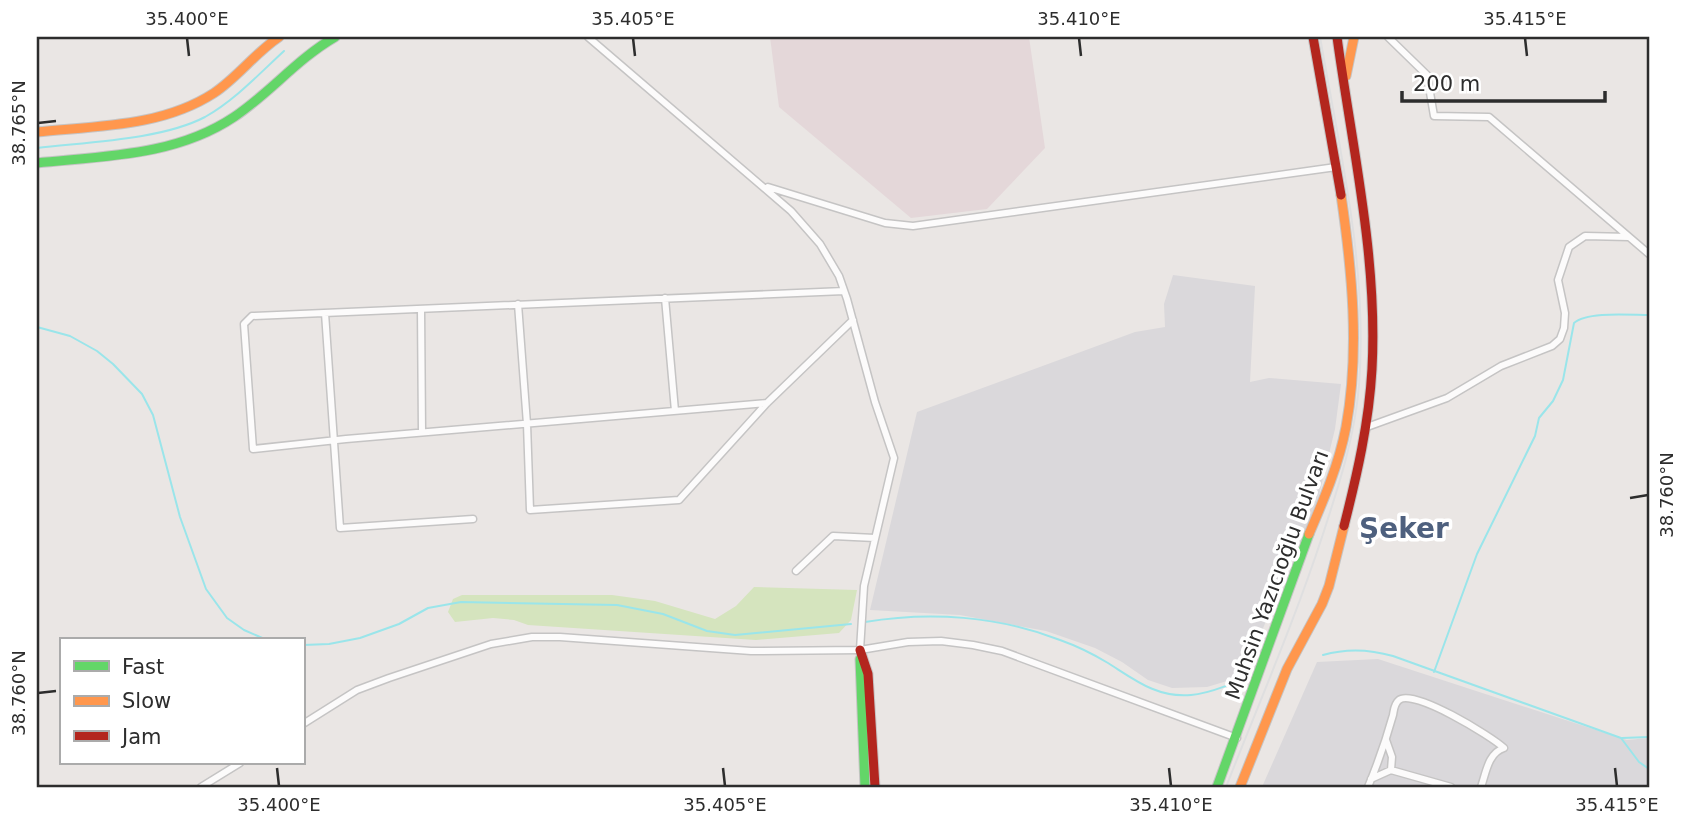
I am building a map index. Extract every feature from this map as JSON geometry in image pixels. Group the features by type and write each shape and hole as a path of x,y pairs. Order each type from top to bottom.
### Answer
{"main road":[{"path":"37,132 156,118 186,109 224,86 279,37"},
{"path":"37,163 163,148 201,136 246,109 300,59 335,37"},
{"name":"Muhsin Yazıcıoğlu Bulvarı","path":"1217,787 1237,738 1296,568 1339,459 1349,407 1354,326 1348,239 1313,37"},
{"name":"Muhsin Yazıcıoğlu Bulvarı","path":"1240,787 1287,669 1329,586 1359,468 1365,428 1371,370 1372,286 1337,37"},
{"path":"1343,86 1354,37"},
{"path":"860,650 865,787"},
{"path":"860,650 868,674 874,787"}],"street":[{"path":"588,37 791,211 820,244 833,265 844,291 875,402 894,458 864,586 860,650"},
{"path":"1388,37 1427,75 1434,116 1489,117 1649,254"},
{"path":"763,186 885,223 913,226 1336,166"},
{"path":"1365,428 1457,394 1501,366 1552,346 1560,339 1564,328 1564,308 1558,280 1569,247 1585,236 1629,237"},
{"path":"767,403 253,449 244,327 247,319 252,316 844,291"},
{"path":"665,298 675,411"},
{"path":"517,304 527,424 530,510 679,500 767,403 853,320"},
{"path":"421,309 422,432"},
{"path":"325,313 340,528 473,519"},
{"path":"796,571 833,536 876,538"},
{"path":"304,723 357,690 449,657 519,639 560,637 751,651 860,650 925,641 957,642 1016,656 1237,738"},
{"path":"1368,787 1396,704 1405,697 1422,701 1479,729 1504,748 1492,756 1481,787"},
{"path":"1386,740 1392,757 1391,769"},
{"path":"201,787 238,764"},
{"path":"1371,779 1391,769 1451,787"}],"shaded area":[{"path":"770,37 1029,37 1045,148 987,209 911,218 779,107"},
{"path":"1173,275 1255,286 1250,382 1269,378 1341,384 1335,429 1319,495 1244,672 1207,687 1172,688 1148,680 1095,648 1046,631 960,615 870,610 917,412 1135,332 1165,327 1164,304"},
{"path":"1378,659 1627,740 1649,738 1649,787 1262,787 1317,662"}],"green space":[{"path":"754,587 857,590 851,620 839,633 756,640 528,625 514,620 493,618 455,622 448,612 453,599 462,595 612,595 655,601 715,619 736,606"}],"waterway":[{"path":"37,148 123,139 187,125 226,103 284,51"},
{"path":"1434,672 1477,554 1535,436 1539,418 1553,401 1563,380 1574,323 1599,315 1649,315"},
{"path":"37,327 70,336 97,351 142,394 153,415 180,517 206,589 227,618 262,638"},
{"path":"304,645 329,644 360,638 399,624 428,608 461,602 617,605 663,614 707,631 735,635 851,624"},
{"path":"865,622 939,617 1013,626 1066,642 1137,681 1167,694 1197,694 1237,682"},
{"path":"1323,655 1358,650 1393,656 1621,738 1639,762 1649,769"},
{"path":"1622,738 1649,737"}],"tram line":[{"path":"1226,787 1312,566 1346,460 1357,404 1361,341 1356,253 1344,167 1320,37"}],"traffic: fast":[{"path":"37,163 139,152 188,140 212,130 247,108 308,55 335,37"},
{"path":"1217,787 1309,534"},
{"path":"860,659 865,787"}],"traffic: slow":[{"path":"37,132 128,123 173,113 214,93 279,37"},
{"path":"1346,76 1354,37"},
{"path":"1309,534 1339,454 1346,427 1353,369 1353,311 1341,195"},
{"path":"1240,787 1287,669 1322,604 1344,526"}],"traffic: jam":[{"path":"1313,37 1341,195"},
{"path":"1337,37 1368,244 1373,327 1368,409 1344,526"},
{"path":"860,650 868,674 875,787"}],"district":[{"name":"Şeker","path":"1404,528"}]}
